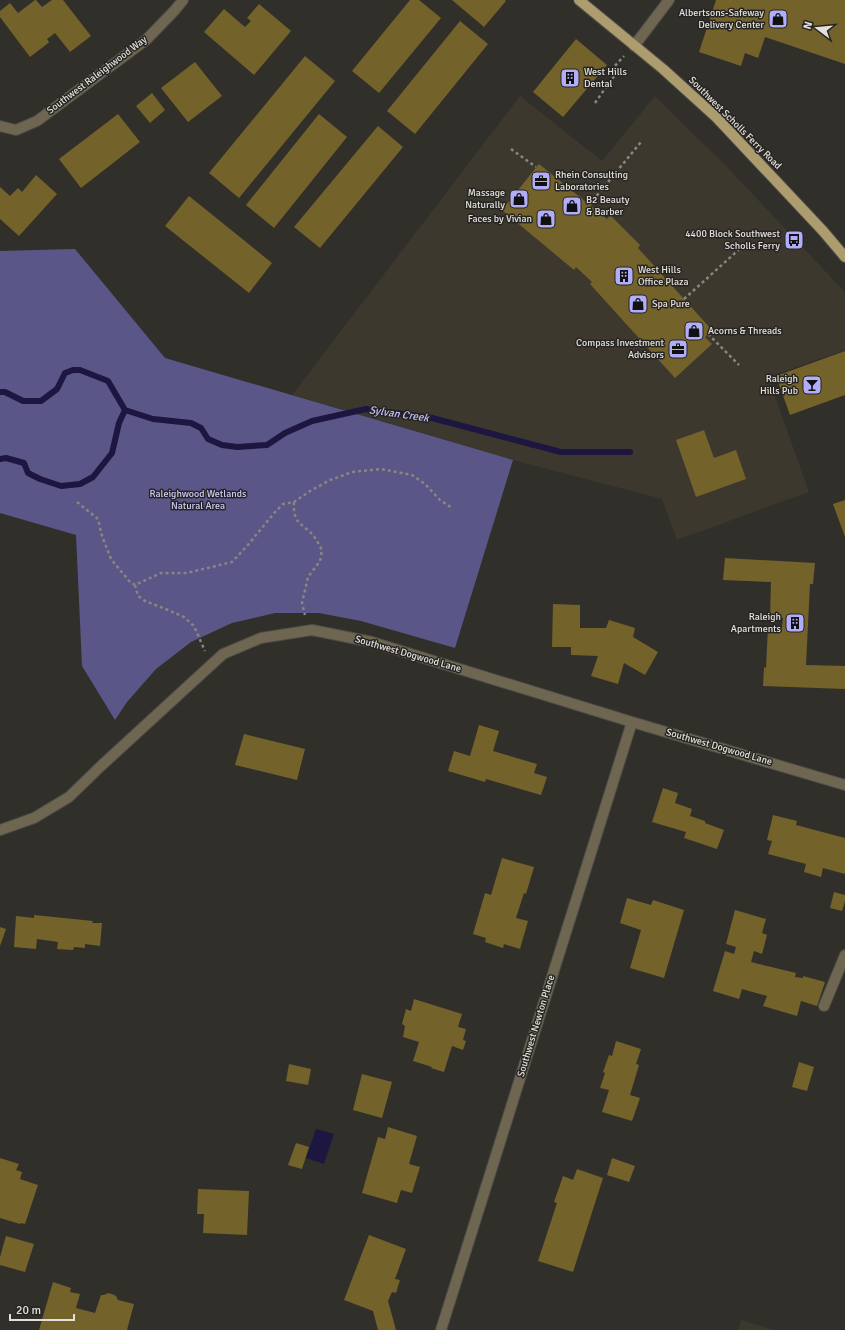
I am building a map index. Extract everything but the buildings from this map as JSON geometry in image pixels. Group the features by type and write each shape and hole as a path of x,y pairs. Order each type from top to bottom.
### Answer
{"main road":[{"name":"Southwest Scholls Ferry Road","path":"579,0 691,94 716,118 823,231 845,257"}],"street":[{"name":"Southwest Raleighwood Way","path":"0,126 16,130 37,121 146,40 183,0"},
{"path":"634,46 669,0"},
{"name":"Southwest Dogwood Lane","path":"0,830 34,818 69,797 223,654 261,638 312,630 372,642 632,722 845,785"},
{"name":"Southwest Newton Place","path":"441,1330 632,722"},
{"path":"824,1006 845,955"}],"path":[{"path":"595,103 618,72 613,68"},
{"path":"590,205 641,142"},
{"path":"511,149 536,168"},
{"path":"684,299 743,246"},
{"path":"708,334 739,365"},
{"path":"135,585 161,573 186,573 232,562 283,504 294,502 330,480 352,472 381,469 412,475 425,484 440,500 452,508"},
{"path":"77,502 98,519 102,536 111,559 130,582 135,585 138,596 144,601 184,617 194,626 206,654 214,662"},
{"path":"294,502 293,511 299,524 312,534 322,550 320,561 308,577 302,603 305,617 312,630"}],"shaded area":[{"name":"West Hills Office Plaza","path":"520,96 602,161 655,96 728,168 845,292 845,350 768,377 809,492 677,540 662,499 513,460 292,395"},
{"path":"316,1129 334,1134 324,1164 306,1158"},
{"path":"741,1320 774,1330 738,1330"}],"green space":[{"name":"Raleighwood Wetlands Natural Area","path":"75,249 165,358 513,460 455,648 361,621 319,613 275,613 232,623 191,642 156,669 127,702 115,720 82,666 76,535 0,513 0,251"}],"waterway":[{"name":"Sylvan Creek","path":"0,392 5,392 23,401 41,401 57,389 65,373 73,370 80,370 108,381 125,410 153,419 191,423 201,428 208,439 222,445 237,447 267,445 285,433 312,421 366,409 432,418 561,452 630,452"},
{"path":"0,459 6,458 24,463 28,473 61,486 80,484 93,477 112,453 119,423 125,410"}],"place":[{"name":"Albertsons-Safeway Delivery Center","path":"778,19"},
{"name":"West Hills Dental","path":"570,78"},
{"name":"Rhein Consulting Laboratories","path":"541,181"},
{"name":"Massage Naturally","path":"519,199"},
{"name":"B2 Beauty & Barber","path":"572,206"},
{"name":"Faces by Vivian","path":"546,219"},
{"name":"4400 Block Southwest Scholls Ferry","path":"794,240"},
{"name":"West Hills Office Plaza","path":"624,276"},
{"name":"Spa Pure","path":"638,304"},
{"name":"Acorns & Threads","path":"694,331"},
{"name":"Compass Investment Advisors","path":"678,349"},
{"name":"Raleigh Hills Pub","path":"812,385"},
{"name":"Raleigh Apartments","path":"795,623"}]}
